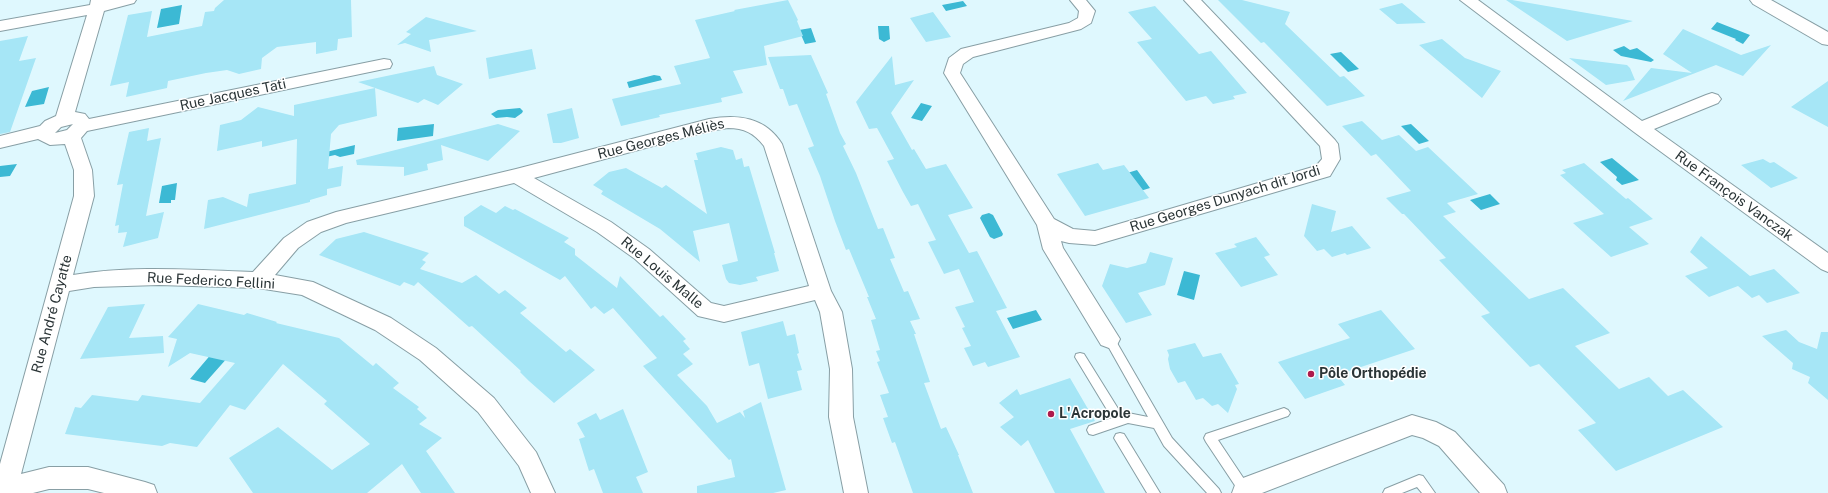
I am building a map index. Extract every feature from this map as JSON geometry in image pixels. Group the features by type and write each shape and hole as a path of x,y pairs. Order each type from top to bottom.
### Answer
{"main road":[{"path":"1759,0 1828,40"},
{"path":"1776,0 1828,30"}],"street":[{"path":"0,17 95,3 128,0"},
{"name":"Rue Georges Dunyach dit Jordi","path":"1078,0 1087,11 1085,20 1075,26 967,53 955,62 952,73 1047,224 1053,248 1109,339"},
{"name":"Rue Georges Dunyach dit Jordi","path":"1047,224 1069,236 1095,238 1323,171 1331,159 1329,144 1192,0"},
{"name":"Rue François Vanczak","path":"1468,0 1640,128 1828,264"},
{"path":"0,26 95,3"},
{"path":"72,127 95,3"},
{"name":"Rue Jacques Tati","path":"0,142 45,131 45,136 48,139 54,140 72,127 384,64"},
{"path":"1640,128 1712,99"},
{"name":"Rue Georges Méliès","path":"258,280 291,243 314,227 343,217 516,176 709,125 731,121 748,123 766,133 773,144 821,291 831,312 840,361 841,417 856,493"},
{"name":"Rue André Cayatte","path":"5,491 84,196 83,170 72,127"},
{"name":"Rue Louis Malle","path":"516,176 604,227 623,240 642,254 704,310 724,314 821,291"},
{"name":"Rue Federico Fellini","path":"59,285 94,279 159,277 258,280 306,288 383,324 428,354 486,406 528,459 542,493"},
{"path":"1245,492 1252,486 1412,425 1428,429 1447,439 1495,493"},
{"path":"5,491 49,478 88,478 145,493"}],"lane":[{"path":"1109,339 1168,442 1215,493"},
{"path":"1080,357 1120,421"},
{"path":"1245,492 1210,438 1284,413"},
{"path":"1093,430 1128,418 1158,424"},
{"path":"1120,438 1154,493"},
{"path":"1389,493 1419,480 1429,493"}],"water":[{"path":"963,1 967,6 946,11 942,5"},
{"path":"182,5 179,24 157,28 161,9"},
{"path":"1717,22 1750,35 1743,44 1735,40 1736,39 1711,29"},
{"path":"878,26 889,26 890,39 884,42 879,39"},
{"path":"811,28 816,42 805,44 799,30"},
{"path":"1624,46 1630,50 1637,48 1654,60 1651,62 1621,56 1613,50"},
{"path":"1341,52 1359,69 1348,72 1330,54"},
{"path":"654,75 660,76 662,80 629,88 627,82"},
{"path":"49,87 44,104 25,107 32,91"},
{"path":"921,103 932,106 922,121 911,118"},
{"path":"520,108 523,111 522,113 515,118 496,118 491,114 498,110"},
{"path":"434,124 433,136 397,141 398,128"},
{"path":"1411,124 1429,141 1419,144 1401,126"},
{"path":"355,145 354,154 340,157 335,155 326,157 326,152"},
{"path":"1612,158 1639,180 1622,185 1616,180 1617,177 1600,162"},
{"path":"17,164 10,176 0,177 0,166"},
{"path":"1137,170 1150,188 1137,192 1124,174"},
{"path":"177,183 175,200 171,200 171,203 159,203 162,186"},
{"path":"1490,194 1500,204 1481,210 1470,200"},
{"path":"989,213 993,215 1003,234 1002,236 994,239 990,237 980,218 982,215"},
{"path":"1184,271 1200,275 1194,300 1177,295"},
{"path":"1036,310 1042,320 1013,329 1007,318"},
{"path":"213,352 229,356 205,383 190,379"}],"building":[{"path":"224,0 351,0 352,37 338,39 337,50 316,54 316,42 277,47 262,58 261,69 239,74 227,70 206,73 168,81 167,88 126,97 129,82 110,86 128,15 152,11 147,37 202,26 205,12 214,11 215,8"},
{"path":"788,0 798,20 797,21 803,36 764,46 767,65 733,71 743,93 721,98 722,102 659,115 660,117 621,126 612,99 681,84 674,66 710,58 695,20 735,11 734,10"},
{"path":"1218,0 1242,0 1290,12 1285,24 1340,77 1344,76 1365,96 1327,106 1264,42 1261,43"},
{"path":"1506,0 1512,0 1633,21 1567,41"},
{"path":"1402,3 1426,23 1397,24 1379,9"},
{"path":"1155,6 1199,54 1211,51 1247,93 1233,96 1235,99 1213,104 1206,96 1186,101 1137,42 1152,39 1128,12"},
{"path":"933,12 951,37 926,42 910,18"},
{"path":"426,17 477,31 429,40 431,52 405,43 397,45 411,34 406,32"},
{"path":"1683,29 1741,55 1771,45 1743,76 1716,65 1623,101 1651,68 1692,73 1663,54"},
{"path":"28,36 19,61 36,58 10,132 0,134 0,41"},
{"path":"1442,39 1465,58 1501,71 1482,98 1419,45"},
{"path":"532,49 536,69 489,79 486,58"},
{"path":"811,55 828,93 826,94 840,133 846,144 843,146 856,173 878,229 883,228 895,258 890,259 904,292 908,291 920,319 910,321 916,334 914,334 930,382 924,383 941,429 946,427 959,455 973,493 913,493 895,442 892,443 883,418 888,417 880,395 889,393 877,362 880,361 876,351 880,350 871,320 876,319 867,297 869,297 849,249 846,250 835,221 820,176 808,148 814,146 797,104 789,106 783,89 780,89 768,57"},
{"path":"892,56 895,85 914,80 891,113 912,150 914,149 926,169 946,164 973,208 948,215 969,253 977,251 1007,308 996,311 1020,357 988,367 985,362 973,366 964,348 971,346 962,328 965,327 955,307 974,302 959,269 944,274 928,242 936,240 918,204 911,206 887,161 894,159 877,128 869,129 856,102"},
{"path":"1569,58 1627,65 1630,68 1635,80 1606,85"},
{"path":"434,66 437,75 463,84 438,105 424,99 418,103 358,82"},
{"path":"1828,81 1828,127 1791,107"},
{"path":"375,88 377,116 339,125 331,134 328,169 343,166 341,186 327,189 327,195 310,200 310,202 204,229 208,200 223,197 247,207 249,194 296,184 297,139 262,147 262,141 217,151 220,125 241,120 258,107 294,116 294,105"},
{"path":"572,108 579,138 561,143 553,143 547,114"},
{"path":"1362,121 1382,140 1399,135 1416,151 1428,147 1478,194 1447,203 1456,212 1443,216 1529,299 1563,288 1610,333 1575,346 1619,389 1649,377 1668,396 1683,390 1723,427 1616,471 1578,430 1596,423 1539,364 1530,367 1481,316 1490,313 1439,260 1446,258 1404,214 1402,214 1386,198 1411,191 1376,154 1371,156 1342,126"},
{"path":"498,124 520,131 488,161 441,145 443,160 427,164 428,170 404,176 404,167 357,165 356,160"},
{"path":"149,128 147,141 161,138 146,216 164,212 158,238 123,247 127,232 118,233 119,225 115,226 123,184 117,185 129,132"},
{"path":"721,147 733,150 736,160 742,158 744,167 749,166 779,271 756,277 758,281 740,285 729,283 726,279 722,265 738,261 729,223 693,231 700,262 660,229 601,194 603,191 593,185 609,172 626,168 662,188 666,185 707,214 694,160 698,160 696,153"},
{"path":"1763,159 1770,163 1774,162 1798,178 1771,188 1741,165"},
{"path":"1098,163 1103,170 1124,165 1149,198 1085,216 1057,174"},
{"path":"1584,163 1626,199 1628,198 1653,219 1629,227 1649,244 1611,257 1573,223 1604,214 1560,175 1566,173 1562,170"},
{"path":"1312,204 1336,211 1331,232 1352,226 1371,248 1347,255 1345,253 1332,257 1324,249 1317,251 1304,236"},
{"path":"481,205 496,213 505,206 513,210 515,209 569,238 564,242 575,249 575,255 617,288 620,276 660,317 663,315 686,339 683,341 690,349 683,354 693,364 677,375 707,406 717,423 740,412 745,418 743,411 761,402 786,490 773,493 697,493 697,486 735,477 731,459 729,460 643,366 657,358 613,308 604,314 595,306 591,309 565,276 560,280 464,226 464,217"},
{"path":"364,232 429,253 422,260 426,262 420,269 462,283 476,275 499,294 505,290 527,308 520,313 566,352 570,349 595,370 554,403 472,326 469,327 418,282 414,286 404,282 400,286 319,255 336,239"},
{"path":"1701,236 1750,276 1774,269 1800,293 1767,303 1759,295 1752,298 1738,286 1709,297 1685,276 1708,268 1690,252"},
{"path":"1256,237 1270,255 1264,257 1278,275 1241,287 1215,253 1237,247 1234,244"},
{"path":"1150,252 1173,258 1165,285 1138,293 1152,315 1126,323 1102,286 1110,264 1127,268 1146,263"},
{"path":"145,304 129,338 163,336 164,353 80,359 108,307"},
{"path":"198,304 244,315 247,313 277,322 276,323 339,338 373,366 376,363 399,383 393,388 419,407 417,409 427,418 419,424 442,438 426,451 455,493 421,493 402,464 367,493 253,493 229,458 278,427 332,470 370,444 324,404 327,401 283,364 245,410 230,405 197,447 170,443 162,446 65,434 75,407 81,408 92,395 138,401 142,395 200,403 235,363 190,353 168,367 177,339 168,337"},
{"path":"1381,310 1415,349 1337,375 1345,385 1305,399 1278,362 1350,338 1338,324"},
{"path":"783,321 787,336 795,334 799,353 797,354 802,370 797,371 802,390 768,399 759,363 749,366 741,332"},
{"path":"1786,330 1799,342 1817,349 1821,332 1828,332 1828,400 1808,383 1810,377 1792,369 1793,363 1762,336"},
{"path":"1195,343 1203,357 1221,353 1239,384 1235,385 1237,389 1228,413 1218,404 1212,406 1203,398 1196,400 1185,381 1178,383 1170,369 1167,350"},
{"path":"1070,378 1095,421 1070,429 1105,493 1055,493 1028,440 1021,446 1000,427 1014,417 999,403 1017,389 1020,395"},
{"path":"623,409 648,472 636,477 643,493 603,493 594,469 589,471 579,439 585,437 577,423 596,413 600,420"}],"place":[{"name":"Pôle Orthopédie","path":"1311,374"},
{"name":"L'Acropole","path":"1051,414"}]}
